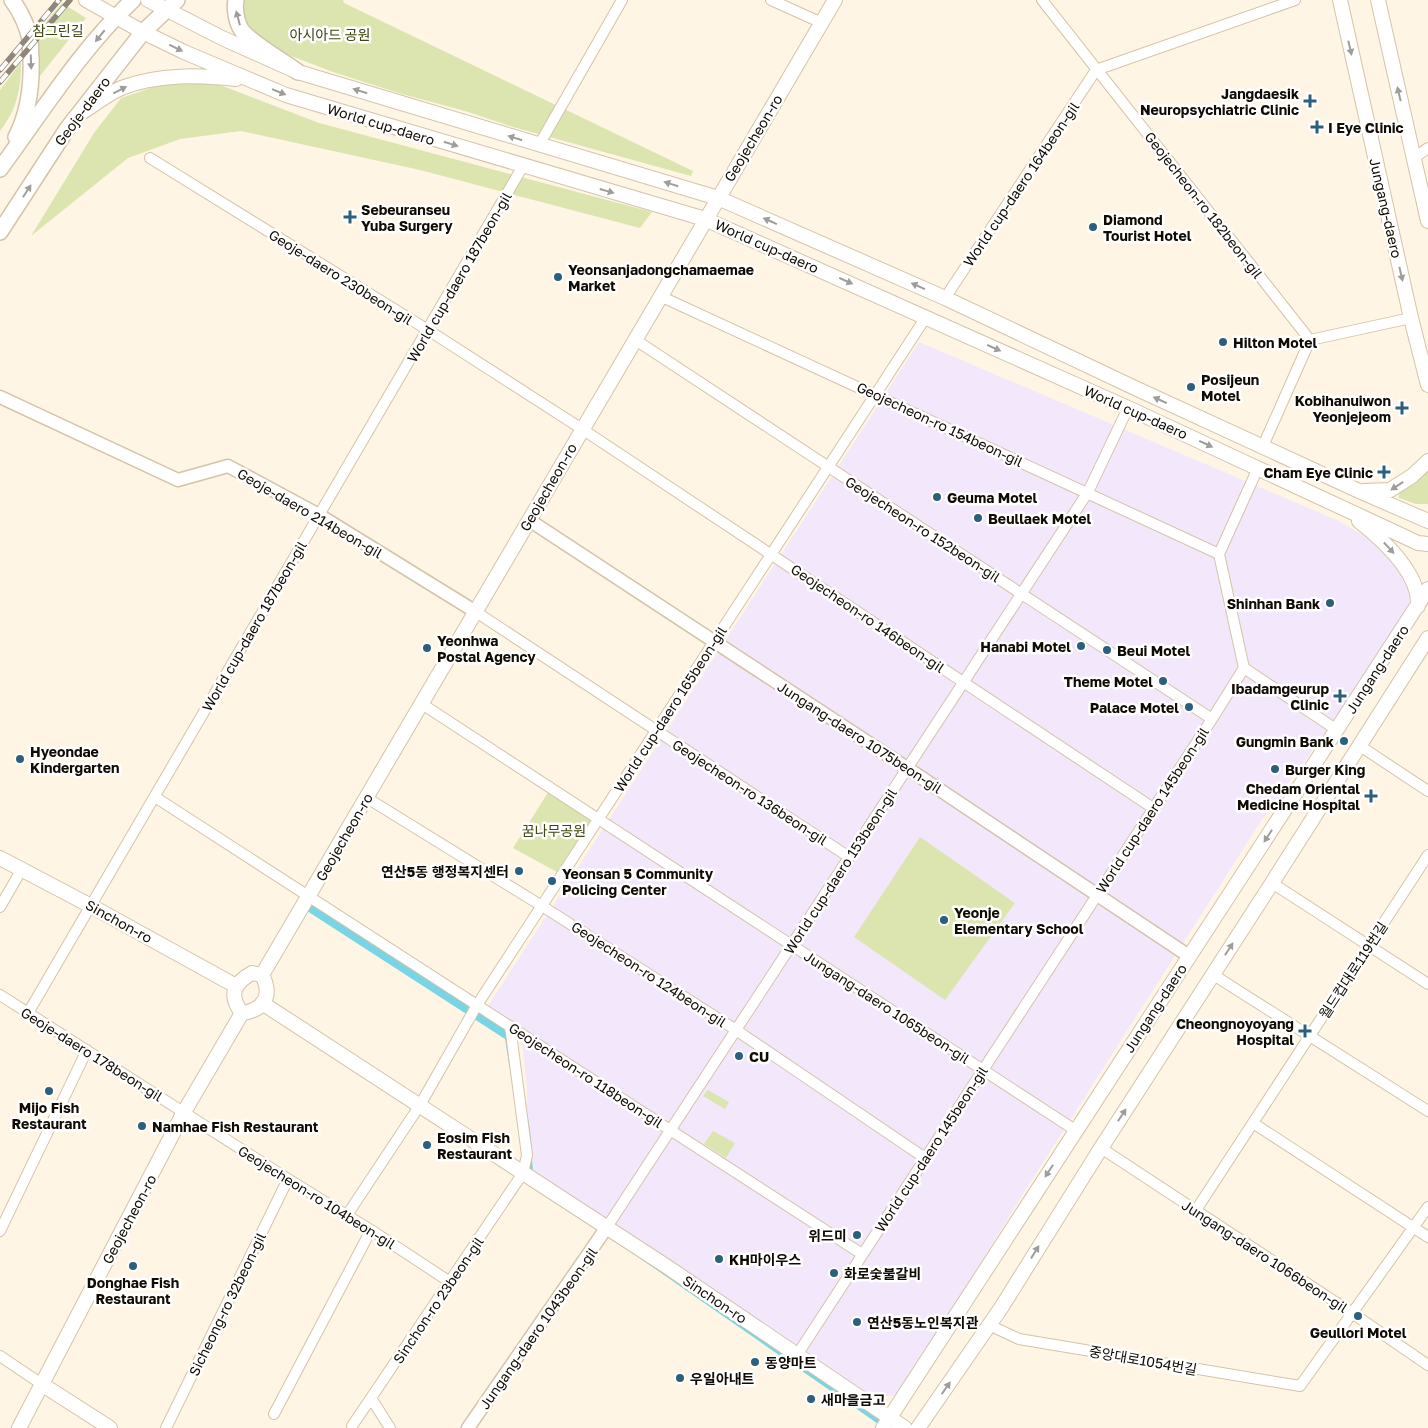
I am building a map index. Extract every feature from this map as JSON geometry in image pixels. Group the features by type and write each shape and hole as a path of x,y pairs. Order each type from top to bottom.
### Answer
{"main road":[{"path":"0,169 24,121 31,74 30,39 19,9 12,0"},
{"name":"World cup-daero","path":"86,0 143,32 248,80 286,95 705,219 1128,408 1418,543 1428,544"},
{"path":"0,169 66,76 115,17 133,0"},
{"name":"World cup-daero","path":"148,0 171,5 298,72 718,198 945,298 1135,388 1428,521"},
{"path":"236,0 237,20 243,32 298,72"},
{"name":"Geojecheon-ro","path":"262,975 634,339 835,0"},
{"name":"Jungang-daero","path":"1340,0 1411,318 1428,385"},
{"path":"1378,0 1428,220"},
{"name":"Geoje-daero","path":"0,232 67,129 143,32 171,5"},
{"path":"78,115 123,87 168,77 200,75 248,80"},
{"path":"1359,491 1390,490 1412,476 1428,461"},
{"path":"1339,505 1375,533 1392,550 1414,584 1418,606"},
{"name":"Jungang-daero","path":"886,1423 1428,590"},
{"name":"Jungang-daero","path":"918,1428 990,1324 1428,638"},
{"path":"1417,654 1428,645"},
{"name":"Sinchon-ro","path":"0,858 236,986"},
{"path":"252,973 262,975 268,986 267,996 259,1008 242,1013 236,1006 234,995 236,986 242,978 252,973"},
{"name":"Sinchon-ro","path":"262,1003 607,1227 797,1355 886,1423 905,1428"},
{"name":"Geojecheon-ro","path":"19,1428 184,1112 242,1013"},
{"path":"43,1385 110,1428"}],"street":[{"path":"539,145 622,0"},
{"path":"772,0 822,23"},
{"name":"Geojecheon-ro 182beon-gil","path":"1042,0 1310,340"},
{"path":"1096,70 1295,0"},
{"name":"World cup-daero 164beon-gil","path":"945,298 1096,70"},
{"path":"1414,158 1428,148"},
{"name":"Geoje-daero 230beon-gil","path":"150,158 428,330 582,429"},
{"name":"World cup-daero 187beon-gil","path":"28,1013 524,166"},
{"name":"Geojecheon-ro 154beon-gil","path":"660,296 1219,554"},
{"name":"World cup-daero 165beon-gil","path":"420,1105 477,1005 926,317"},
{"path":"1263,446 1310,340 1411,318"},
{"name":"Geojecheon-ro 152beon-gil","path":"634,339 1212,719"},
{"name":"Geoje-daero 214beon-gil","path":"0,397 178,480 228,466 319,516 476,612"},
{"name":"World cup-daero 153beon-gil","path":"607,1227 1088,492 1128,408"},
{"name":"Geojecheon-ro 146beon-gil","path":"582,429 772,553 1153,808"},
{"path":"1258,468 1219,554 1244,668 1337,730"},
{"name":"Jungang-daero 1075beon-gil","path":"529,520 1189,956"},
{"name":"Geojecheon-ro 136beon-gil","path":"476,612 849,858"},
{"name":"World cup-daero 145beon-gil","path":"797,1355 1244,668"},
{"name":"Jungang-daero 1065beon-gil","path":"422,704 1075,1130"},
{"path":"1360,746 1428,791"},
{"name":"Geojecheon-ro 118beon-gil","path":"155,797 862,1254"},
{"name":"Geojecheon-ro 124beon-gil","path":"367,798 542,906 736,1030 926,1158"},
{"name":"월드컵대로119번길","path":"1196,1210 1428,856"},
{"path":"0,907 22,869"},
{"path":"1272,883 1428,984"},
{"path":"1212,974 1428,1111"},
{"name":"Geoje-daero 178beon-gil","path":"0,995 184,1112"},
{"path":"510,1026 527,1155 523,1173"},
{"path":"0,1232 87,1050"},
{"path":"347,1215 420,1105"},
{"name":"Geojecheon-ro 104beon-gil","path":"184,1112 450,1282"},
{"path":"1253,1123 1428,1237"},
{"name":"Jungang-daero 1066beon-gil","path":"1101,1148 1428,1365"},
{"name":"Sinchon-ro 23beon-gil","path":"352,1426 523,1173"},
{"name":"Sicheong-ro 32beon-gil","path":"166,1428 288,1179"},
{"path":"1352,1313 1428,1207"},
{"name":"Jungang-daero 1043beon-gil","path":"468,1428 607,1227"},
{"path":"274,1414 371,1230"},
{"name":"중앙대로1054번길","path":"990,1324 1019,1338 1300,1386 1352,1313"},
{"path":"0,1356 43,1385"},
{"path":"371,1398 390,1428"}],"shaded area":[{"path":"919,342 1339,521 1376,543 1400,573 1408,588 1410,608 1366,677 1263,818 1021,1197 900,1395 874,1397 806,1355 534,1170 527,1121 527,1089 521,1031 486,1009"}],"green space":[{"name":"아시아드 공원","path":"242,0 343,0 344,3 693,171 691,176 513,127 333,72 291,56 251,33 242,16"},
{"name":"참그린길","path":"62,3 86,18 36,81 35,35"},
{"name":"참그린길","path":"21,62 17,99 6,123 0,131 0,90"},
{"path":"168,82 220,85 319,123 652,212 640,228 420,170 241,131 180,139 128,158 31,236 94,133 121,98"},
{"path":"1428,470 1428,504 1416,504 1399,498 1398,492"},
{"name":"꿈나무공원","path":"549,791 592,819 557,872 513,848"},
{"path":"920,837 1015,903 945,1000 854,937"},
{"path":"708,1090 729,1102 725,1109 703,1096"},
{"path":"713,1131 735,1143 726,1158 704,1144"}],"water":[{"path":"313,896 511,1023 530,1130 533,1171 915,1428 884,1428 641,1259 529,1186 505,1039 304,909"}],"railway":[{"path":"0,70 59,0"},
{"path":"0,82 70,0"}],"place":[{"name":"Jangdaesik Neuropsychiatric Clinic","path":"1310,101"},
{"name":"I Eye Clinic","path":"1317,127"},
{"name":"Sebeuranseu Yuba Surgery","path":"350,217"},
{"name":"Diamond Tourist Hotel","path":"1093,227"},
{"name":"Yeonsanjadongchamaemae Market","path":"558,277"},
{"name":"Hilton Motel","path":"1223,342"},
{"name":"Posijeun Motel","path":"1191,387"},
{"name":"Kobihanuiwon Yeonjejeom","path":"1402,408"},
{"name":"Cham Eye Clinic","path":"1384,472"},
{"name":"Geuma Motel","path":"937,497"},
{"name":"Beullaek Motel","path":"978,518"},
{"name":"Shinhan Bank","path":"1330,603"},
{"name":"Hanabi Motel","path":"1081,646"},
{"name":"Yeonhwa Postal Agency","path":"427,648"},
{"name":"Beui Motel","path":"1107,650"},
{"name":"Theme Motel","path":"1163,681"},
{"name":"Ibadamgeurup Clinic","path":"1340,696"},
{"name":"Palace Motel","path":"1189,707"},
{"name":"Gungmin Bank","path":"1344,741"},
{"name":"Hyeondae Kindergarten","path":"20,759"},
{"name":"Burger King","path":"1275,769"},
{"name":"Chedam Oriental Medicine Hospital","path":"1371,796"},
{"name":"연산5동 행정복지센터","path":"519,871"},
{"name":"Yeonsan 5 Community Policing Center","path":"552,881"},
{"name":"Yeonje Elementary School","path":"944,920"},
{"name":"Cheongnoyoyang Hospital","path":"1305,1031"},
{"name":"CU","path":"739,1056"},
{"name":"Mijo Fish Restaurant","path":"49,1091"},
{"name":"Namhae Fish Restaurant","path":"142,1126"},
{"name":"Eosim Fish Restaurant","path":"427,1145"},
{"name":"위드미","path":"857,1235"},
{"name":"KH마이우스","path":"719,1259"},
{"name":"Donghae Fish Restaurant","path":"133,1266"},
{"name":"화로숯불갈비","path":"834,1273"},
{"name":"Geullori Motel","path":"1358,1316"},
{"name":"연산5동노인복지관","path":"857,1322"},
{"name":"동양마트","path":"755,1362"},
{"name":"우일아내트","path":"680,1378"},
{"name":"새마을금고","path":"811,1399"}]}
